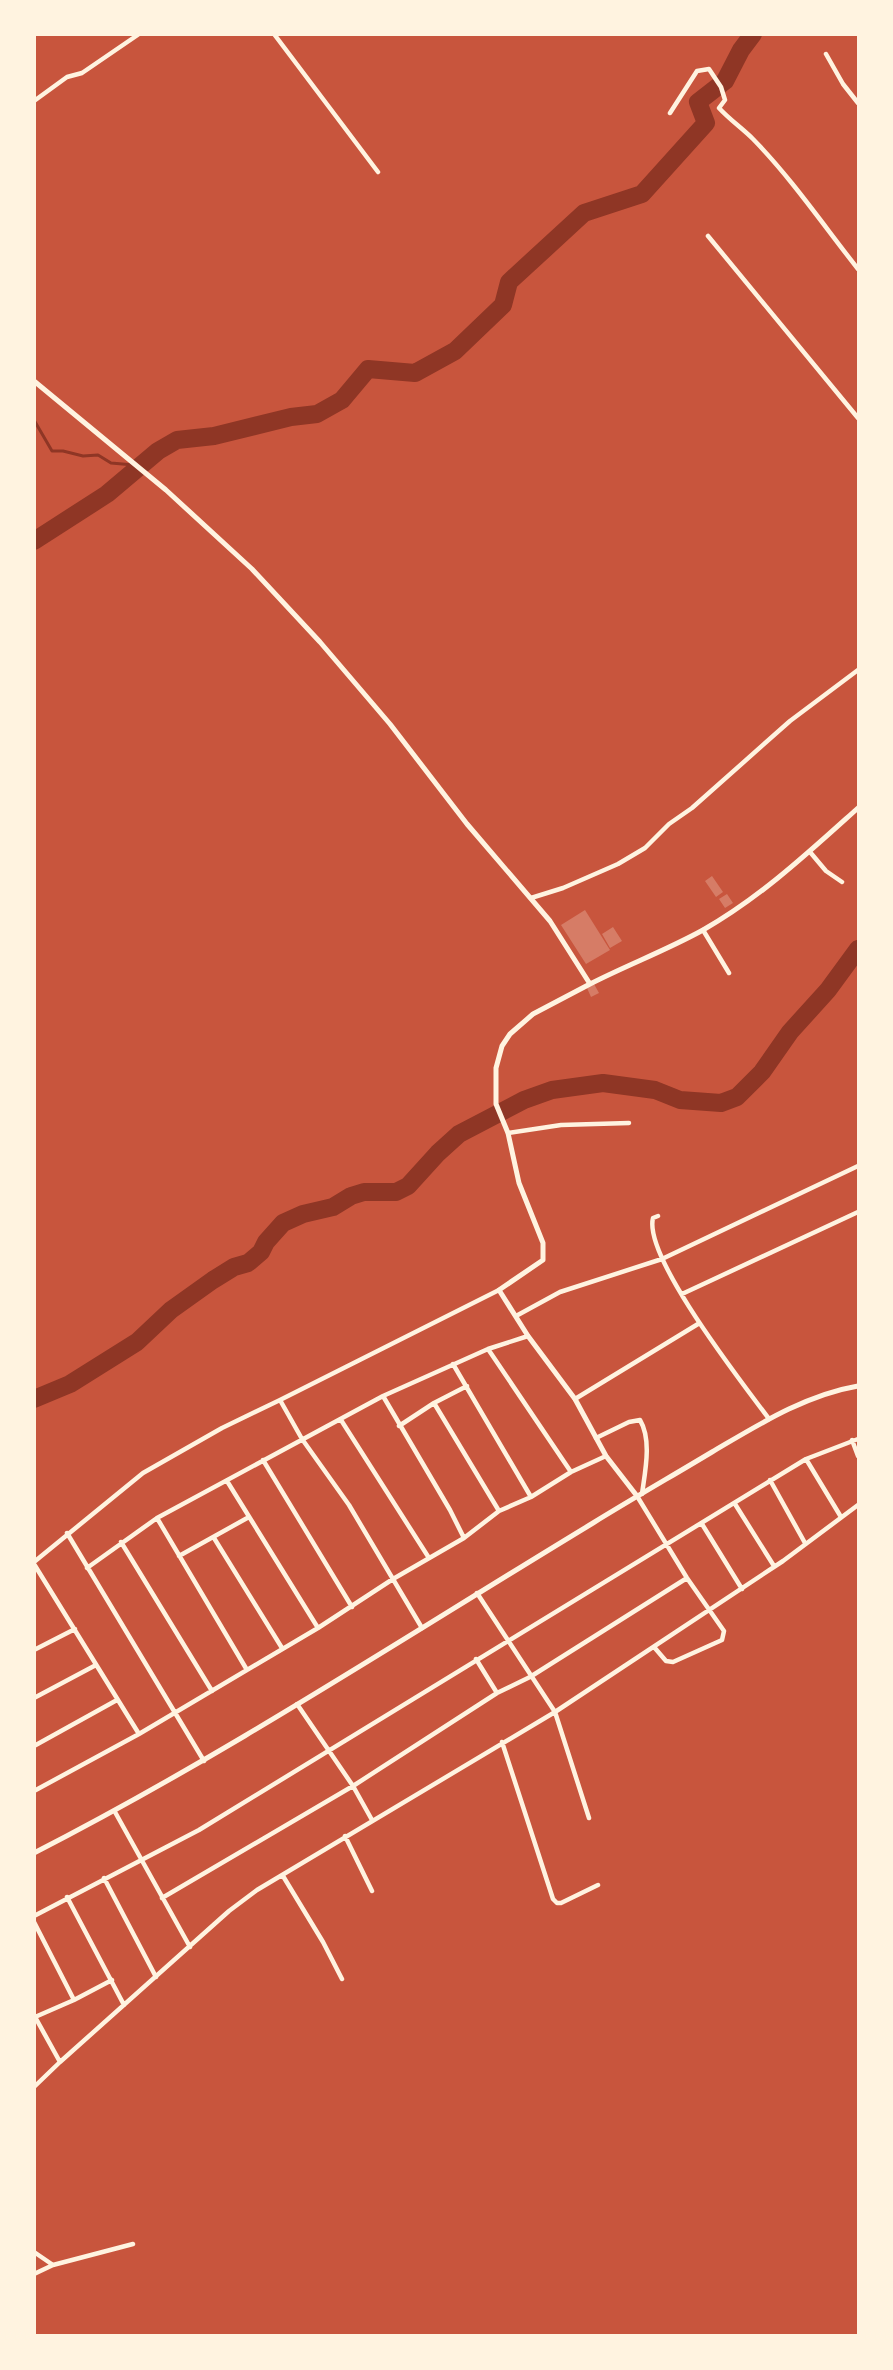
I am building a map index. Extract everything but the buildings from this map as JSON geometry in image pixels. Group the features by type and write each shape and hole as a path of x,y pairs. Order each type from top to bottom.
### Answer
{"street":[{"path":"34,101 67,77 82,72 139,34"},
{"path":"274,34 378,172"},
{"path":"826,54 843,84 858,103"},
{"path":"670,113 697,71 709,69 721,87 725,100 719,108 752,138 782,172 858,269"},
{"path":"708,236 858,418"},
{"path":"34,381 132,460 252,568 320,642 390,724 467,824 550,921 590,984"},
{"path":"531,898 563,888 618,864 645,848 669,824 692,808 790,721 858,670"},
{"path":"139,1734 34,1563 143,1473 222,1428 499,1290 543,1260 543,1243 519,1183 508,1133 502,1124 496,1104 496,1068 502,1046 510,1034 533,1014 703,930 773,883 858,808"},
{"path":"810,852 826,871 843,882"},
{"path":"703,930 729,973"},
{"path":"508,1133 561,1125 630,1123"},
{"path":"516,1316 560,1292 662,1259 858,1166"},
{"path":"682,1294 858,1212"},
{"path":"658,1216 653,1218 651,1225 662,1259 698,1324 769,1419"},
{"path":"499,1290 528,1336 575,1399 606,1456 639,1495 687,1578 724,1631 722,1640 673,1662 666,1661 654,1647"},
{"path":"575,1399 698,1324"},
{"path":"87,1568 157,1518 382,1396 488,1349 528,1336"},
{"path":"488,1349 572,1472"},
{"path":"453,1364 531,1497"},
{"path":"399,1426 434,1402 467,1386"},
{"path":"34,1853 115,1812 204,1761 477,1593 769,1419 837,1390 858,1386"},
{"path":"382,1396 450,1510 464,1538"},
{"path":"280,1400 302,1439 349,1505 422,1628"},
{"path":"434,1402 499,1511"},
{"path":"341,1420 429,1558"},
{"path":"596,1438 628,1422 640,1420 646,1429 646,1467 639,1495"},
{"path":"34,1916 199,1830 806,1459 858,1439"},
{"path":"852,1440 858,1456"},
{"path":"34,1791 139,1734 318,1628 464,1538 499,1511 531,1497 572,1472 606,1456"},
{"path":"806,1459 841,1517"},
{"path":"263,1460 352,1607"},
{"path":"770,1480 805,1543"},
{"path":"227,1481 318,1628"},
{"path":"735,1504 774,1566"},
{"path":"34,2087 229,1911 257,1890 555,1712 783,1561 858,1505"},
{"path":"179,1556 249,1517"},
{"path":"157,1518 247,1670"},
{"path":"702,1524 742,1589"},
{"path":"68,1533 204,1761"},
{"path":"214,1538 282,1648"},
{"path":"121,1542 212,1691"},
{"path":"162,1898 353,1786 497,1693 530,1677 687,1578"},
{"path":"477,1593 555,1712 589,1818"},
{"path":"34,1650 75,1629"},
{"path":"476,1659 497,1693"},
{"path":"34,1698 96,1665"},
{"path":"34,1746 117,1700"},
{"path":"297,1704 353,1786 372,1820"},
{"path":"502,1742 553,1899 561,1903 598,1885"},
{"path":"115,1812 190,1947"},
{"path":"345,1836 372,1891"},
{"path":"283,1876 342,1979"},
{"path":"104,1878 156,1977"},
{"path":"67,1897 124,2005"},
{"path":"34,1922 74,2000"},
{"path":"60,2062 35,2016 74,2000 112,1980"},
{"path":"34,2274 53,2265 133,2244"},
{"path":"34,2252 53,2265"}],"waterway":[{"path":"34,541 107,494 158,451 177,440 214,436 291,417 317,414 342,400 368,369 415,373 455,351 503,305 509,282 584,213 642,194 706,123 698,102 725,81 741,50 753,34"},
{"path":"34,420 52,451 83,456 98,455 111,463 134,465"},
{"path":"34,1399 70,1384 137,1342 171,1310 213,1280 234,1267 248,1263 261,1252 266,1242 283,1223 303,1214 333,1207 351,1196 364,1192 396,1192 408,1186 459,1134 524,1100 552,1090 603,1083 655,1090 680,1100 721,1103 737,1097 762,1072 790,1032 828,990 858,949"}]}
